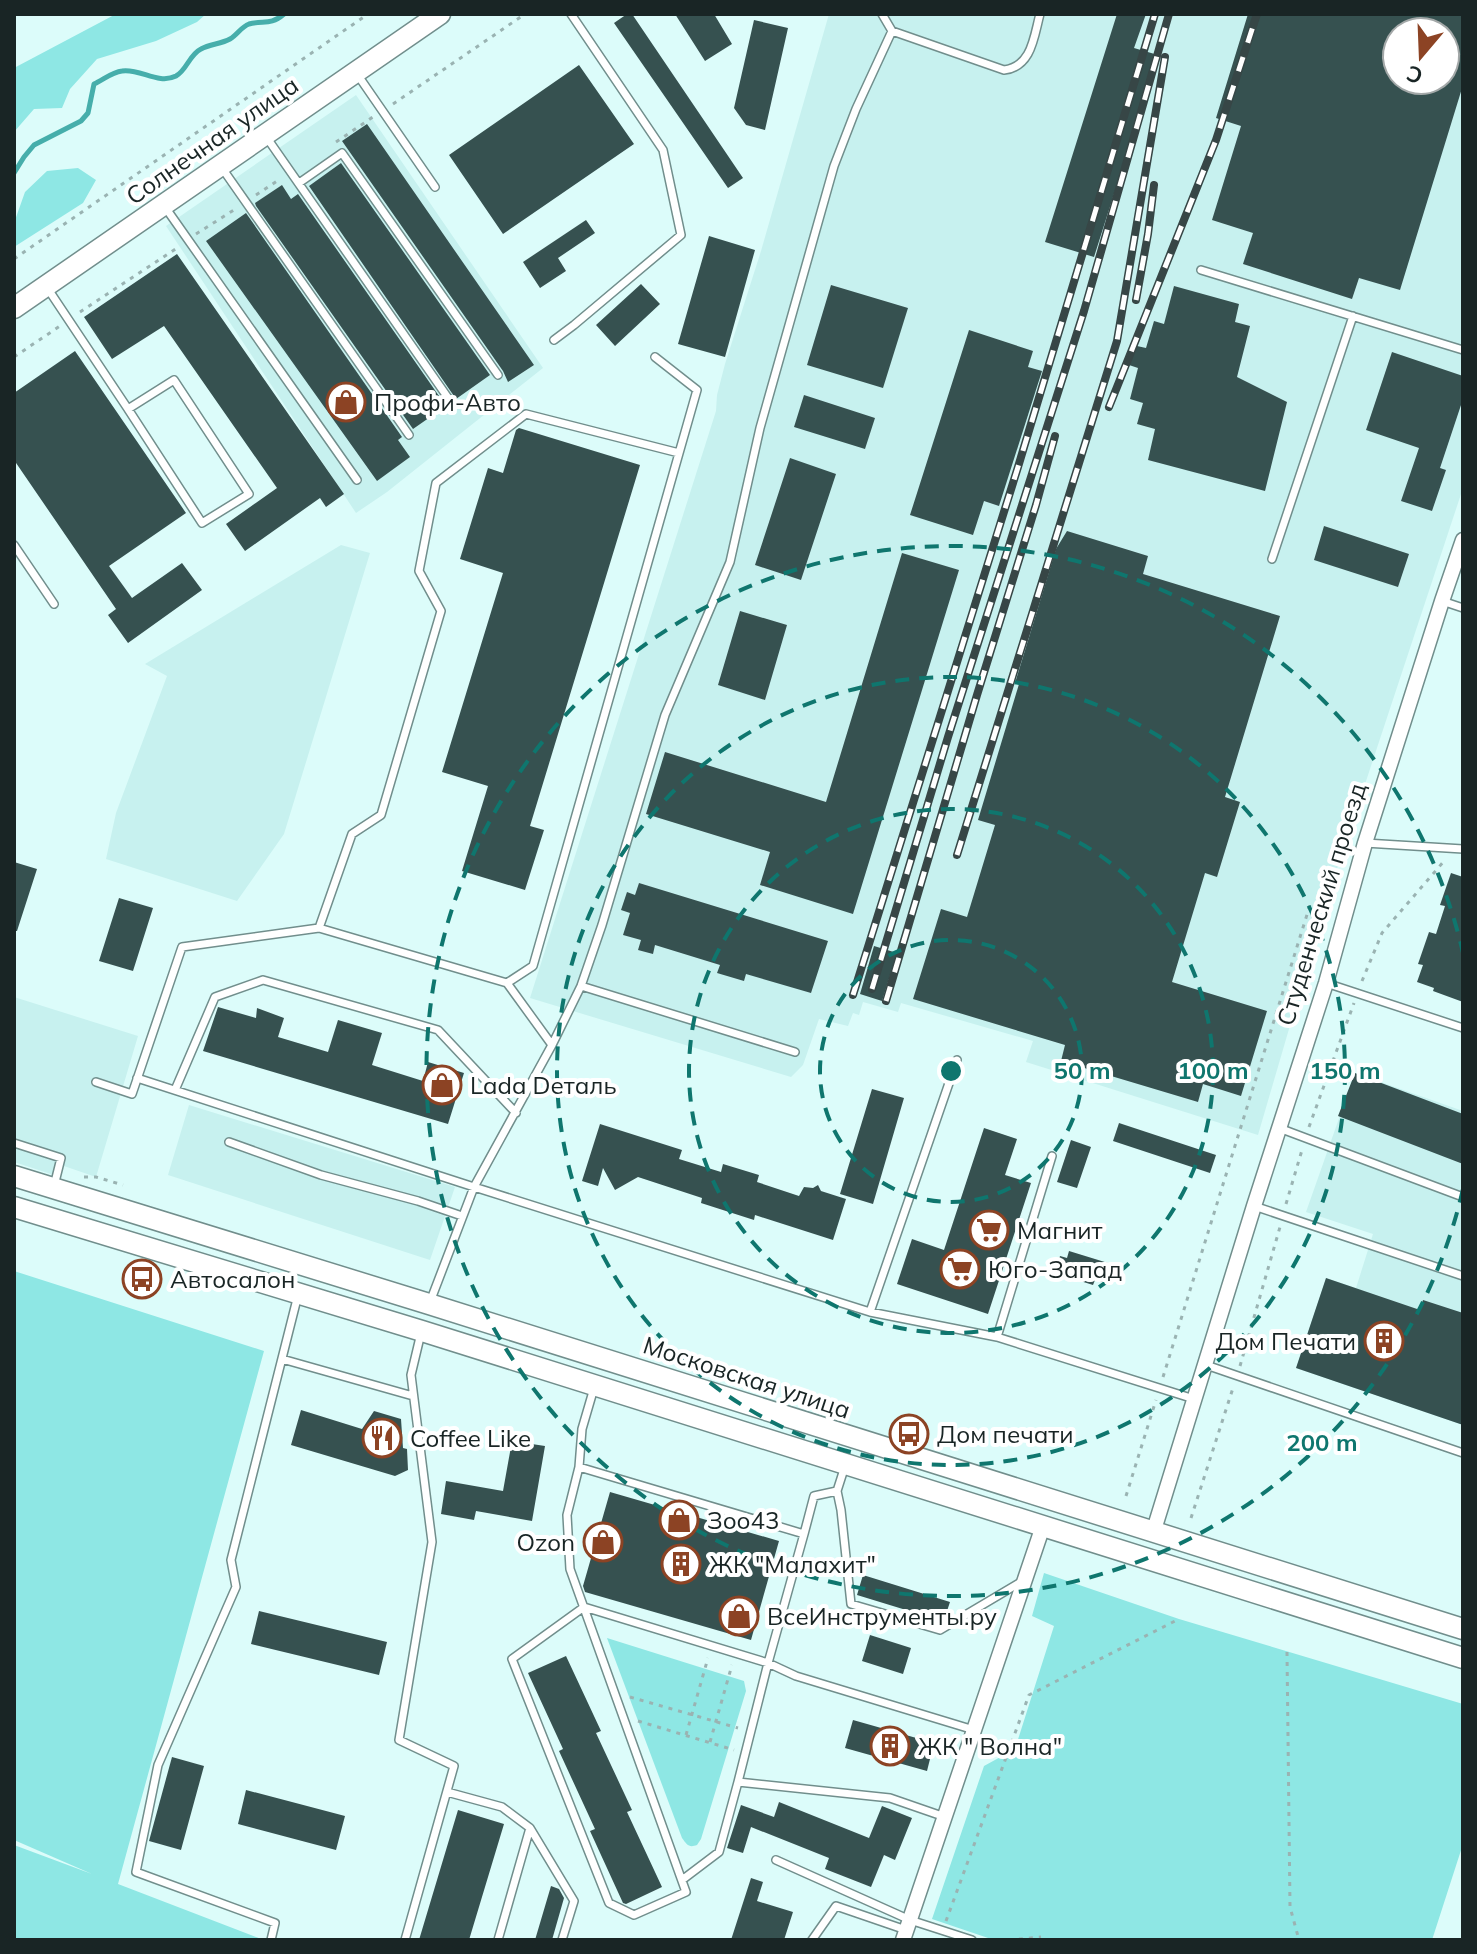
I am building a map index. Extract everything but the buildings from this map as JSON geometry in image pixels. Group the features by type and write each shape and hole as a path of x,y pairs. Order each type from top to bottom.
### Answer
{"main road":[{"name":"Солнечная улица","path":"14,308 440,14"},
{"name":"Московская улица","path":"14,1176 1463,1629"},
{"path":"14,1207 422,1331 1463,1658"},
{"name":"Студенческий проезд","path":"1145,1559 1153,1533"}],"street":[{"name":"Студенческий проезд","path":"1153,1533 1326,983 1365,843 1463,540"},
{"path":"906,1930 1043,1526"}],"lane":[{"path":"554,340 681,235 663,150 571,14"},
{"path":"882,14 892,31 1004,70 1019,66 1028,55 1040,14"},
{"path":"429,1304 474,1187 581,986 665,715 730,562 760,428 834,166 892,31"},
{"path":"355,73 435,187"},
{"path":"265,135 453,405"},
{"path":"299,183 342,153 498,375"},
{"path":"220,166 409,435"},
{"path":"164,205 357,480"},
{"path":"1201,270 1463,350"},
{"path":"47,286 202,523 249,494 174,380 128,409"},
{"path":"1272,559 1353,316"},
{"path":"507,983 533,966 697,390 655,357"},
{"path":"319,928 352,834 381,815 441,611 419,571 436,483 526,414 679,453"},
{"path":"14,545 54,604"},
{"path":"1442,601 1463,608"},
{"path":"1365,843 1459,849"},
{"path":"96,1082 132,1094 182,947 319,928 507,983 552,1045"},
{"path":"175,1090 215,997 263,980 438,1030 516,1113"},
{"path":"1326,983 1463,1028"},
{"path":"581,986 795,1052"},
{"path":"870,1312 957,1060"},
{"path":"137,1078 870,1312 997,1337 1196,1399"},
{"path":"1279,1128 1463,1197"},
{"path":"229,1142 321,1175 462,1216"},
{"path":"14,1143 61,1158 53,1188"},
{"path":"997,1337 1052,1156"},
{"path":"1254,1206 1463,1276"},
{"path":"271,1940 275,1923 136,1872 158,1765 236,1587 231,1560 298,1293"},
{"path":"405,1940 454,1766 399,1740 432,1542 411,1375 422,1331"},
{"path":"282,1359 413,1396"},
{"path":"1206,1365 1463,1453"},
{"path":"584,1607 512,1659 609,1903 634,1915 686,1892 615,1693 584,1607 570,1569 567,1515 579,1467 582,1429 594,1385"},
{"path":"845,1464 837,1491 851,1604 940,1630 1026,1579"},
{"path":"579,1467 804,1534"},
{"path":"682,1880 719,1852 814,1496 837,1491"},
{"path":"584,1607 974,1730"},
{"path":"738,1782 890,1798 945,1817"},
{"path":"447,1792 502,1807 530,1828 574,1901 562,1940"},
{"path":"498,1940 530,1828"},
{"path":"776,1860 906,1930"},
{"path":"812,1940 836,1906 906,1930 943,1931 972,1940"}],"path":[{"path":"14,259 368,14"},
{"path":"330,146 525,14"},
{"path":"14,357 291,172"},
{"path":"1191,1518 1237,1376 1305,1138 1357,994 1382,933 1459,849"},
{"path":"1126,1496 1310,905"},
{"path":"943,1931 1029,1695 1179,1619"},
{"path":"686,1735 712,1646"},
{"path":"1287,1652 1290,1907 1299,1940"},
{"path":"710,1742 735,1653"},
{"path":"615,1693 751,1732"},
{"path":"623,1716 746,1753"},
{"path":"1009,1940 1041,1937"}],"shaded area":[{"path":"116,14 206,14 197,22 156,41 97,59 70,89 62,108 34,109 14,132 14,68"},
{"path":"829,14 1463,14 1463,488 1327,899 1258,1135 1026,1062 1033,1041 901,1003 898,1012 863,1002 859,1015 853,1013 848,1026 819,1019 803,1065 791,1077 530,998 716,411 725,364"},
{"path":"356,95 543,368 387,492 356,513 166,226"},
{"path":"78,168 96,180 83,203 14,247 14,223 25,192 47,171"},
{"path":"341,545 370,553 284,834 237,901 106,859 116,813 167,676 145,664"},
{"path":"14,997 138,1036 96,1177 61,1165 57,1176 14,1162"},
{"path":"1355,1073 1463,1111 1463,1425 1296,1368 1326,1278 1356,1288 1373,1234 1306,1212"},
{"path":"189,1105 455,1187 430,1260 168,1175"},
{"path":"14,1271 264,1351 118,1884 264,1940 14,1940 14,1845 92,1874 14,1840"},
{"path":"1044,1573 1179,1619 1463,1704 1463,1844 1432,1940 994,1940 932,1919 984,1766 1015,1749 1054,1626 1032,1616"},
{"path":"607,1638 744,1681 746,1691 697,1845 688,1845 682,1838"}],"waterway":[{"path":"14,173 34,145 81,121 88,113 94,84 122,71 162,79 176,76 201,49 230,39 249,24 271,21 284,14"}],"railway":[{"path":"853,995 1155,14"},
{"path":"872,989 948,737 1084,311 1169,14"},
{"path":"1109,407 1216,140 1257,14"},
{"path":"957,855 1117,341 1165,57"},
{"path":"1136,300 1154,185"},
{"path":"886,1001 1055,436"}],"place":[{"name":"Профи-Авто","path":"346,402"},
{"name":"Lada Dеталь","path":"442,1085"},
{"name":"Магнит","path":"989,1230"},
{"name":"Юго-Запад","path":"960,1269"},
{"name":"Автосалон","path":"142,1279"},
{"name":"Дом Печати","path":"1384,1341"},
{"name":"Дом печати","path":"909,1434"},
{"name":"Coffee Like","path":"382,1438"},
{"name":"Зоо43","path":"679,1520"},
{"name":"Ozon","path":"603,1542"},
{"name":"ЖК \"Малахит\"","path":"681,1564"},
{"name":"ВсеИнструменты.ру","path":"739,1616"},
{"name":"ЖК \" Волна\"","path":"890,1746"}]}
